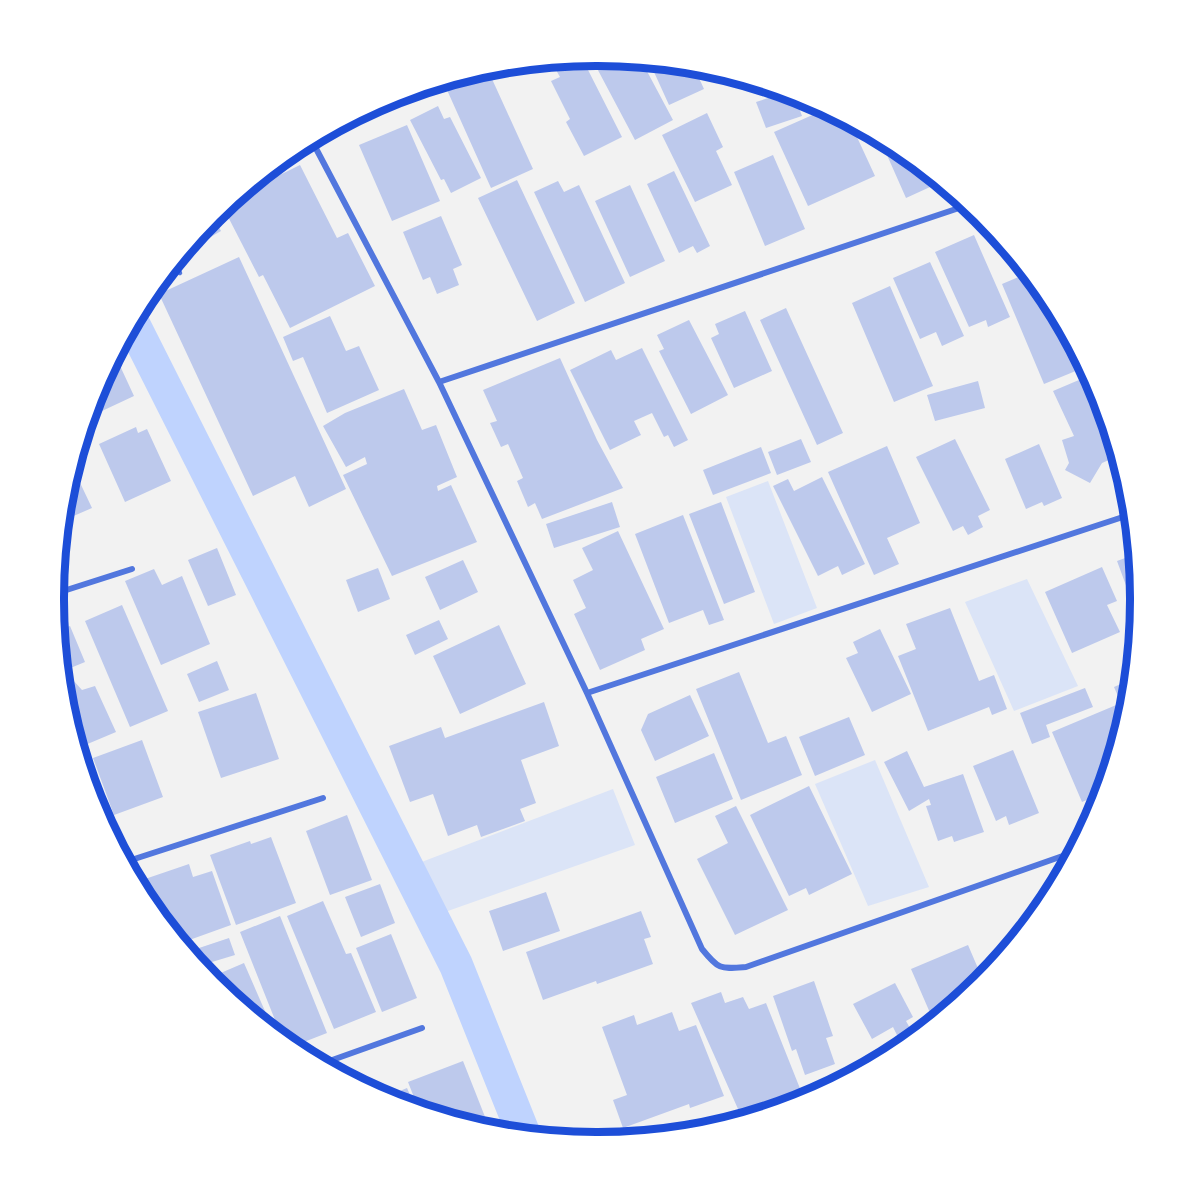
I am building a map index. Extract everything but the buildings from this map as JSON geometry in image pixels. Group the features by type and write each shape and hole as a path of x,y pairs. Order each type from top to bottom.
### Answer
{"street":[{"path":"315,147 439,382 587,693 702,949 712,962 724,969 746,967 1063,856"},
{"path":"439,382 958,208"},
{"path":"587,693 1123,517"},
{"path":"64,591 132,568"},
{"path":"133,859 323,798"},
{"path":"331,1060 422,1028"}],"shaded area":[{"path":"768,481 817,608 774,624 726,497"},
{"path":"1027,579 1078,686 1014,711 965,602"},
{"path":"875,760 929,887 868,906 815,784"},
{"path":"613,789 635,845 445,912 419,863"}],"waterway":[{"path":"137,332 456,965 520,1126"}]}
